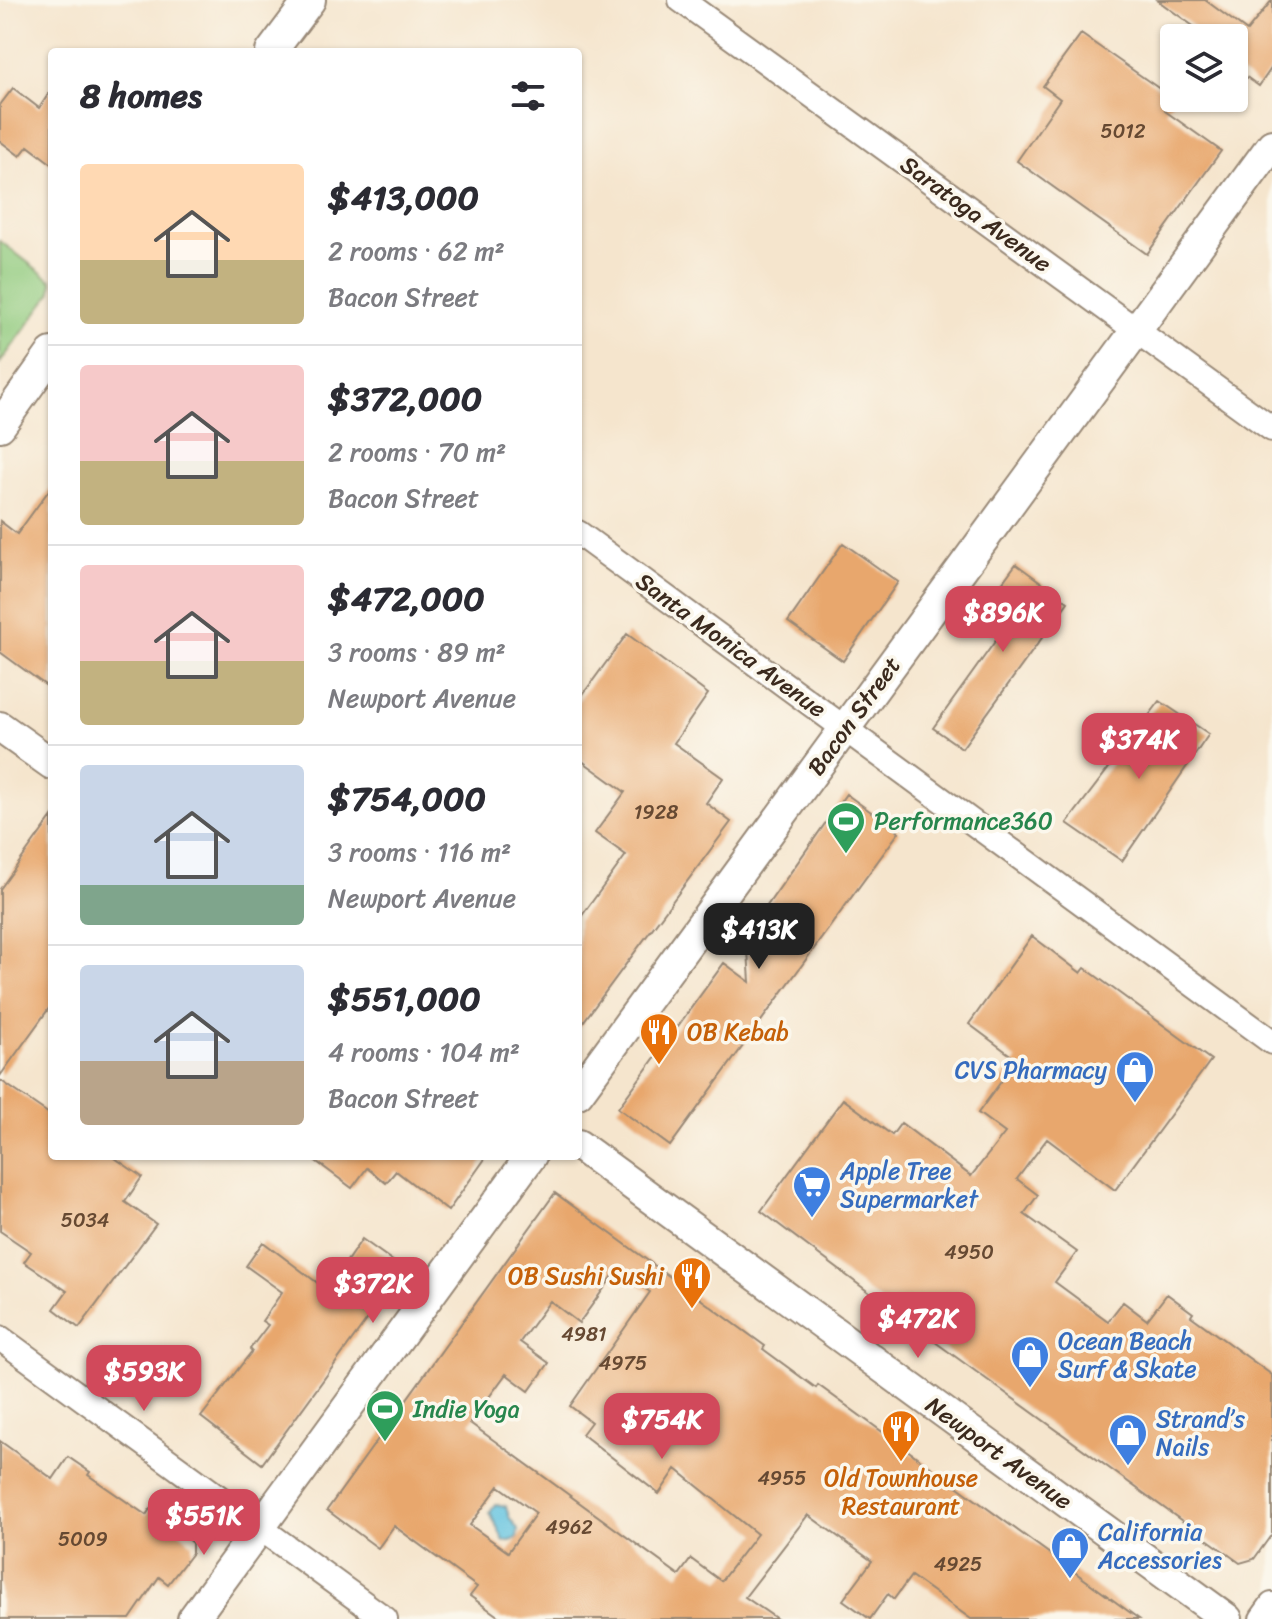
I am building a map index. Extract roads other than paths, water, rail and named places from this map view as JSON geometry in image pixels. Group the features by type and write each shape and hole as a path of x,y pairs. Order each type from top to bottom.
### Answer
{"street":[{"path":"274,48 310,0"},
{"name":"Saratoga Avenue","path":"681,0 1272,429"},
{"name":"Bacon Street","path":"582,1088 1272,145"},
{"path":"0,426 48,359"},
{"name":"Santa Monica Avenue","path":"582,536 1272,1042"},
{"path":"0,727 48,761"},
{"name":"Newport Avenue","path":"582,1148 1227,1619"},
{"path":"193,1619 528,1160"},
{"path":"0,1338 385,1619"},
{"path":"1262,1619 1272,1605"}],"water":[{"path":"495,1504 506,1506 509,1517 518,1529 517,1538 504,1541 490,1513"}],"place":[{"name":"Performance360","path":"846,855"},
{"name":"OB Kebab","path":"659,1066"},
{"name":"CVS Pharmacy","path":"1135,1104"},
{"name":"Apple Tree Supermarket","path":"812,1219"},
{"name":"OB Sushi Sushi","path":"692,1310"},
{"name":"Ocean Beach Surf & Skate","path":"1030,1389"},
{"name":"Indie Yoga","path":"385,1443"},
{"name":"Old Townhouse Restaurant","path":"901,1463"},
{"name":"Strand’s Nails","path":"1128,1467"},
{"name":"California Accessories","path":"1070,1580"}]}
